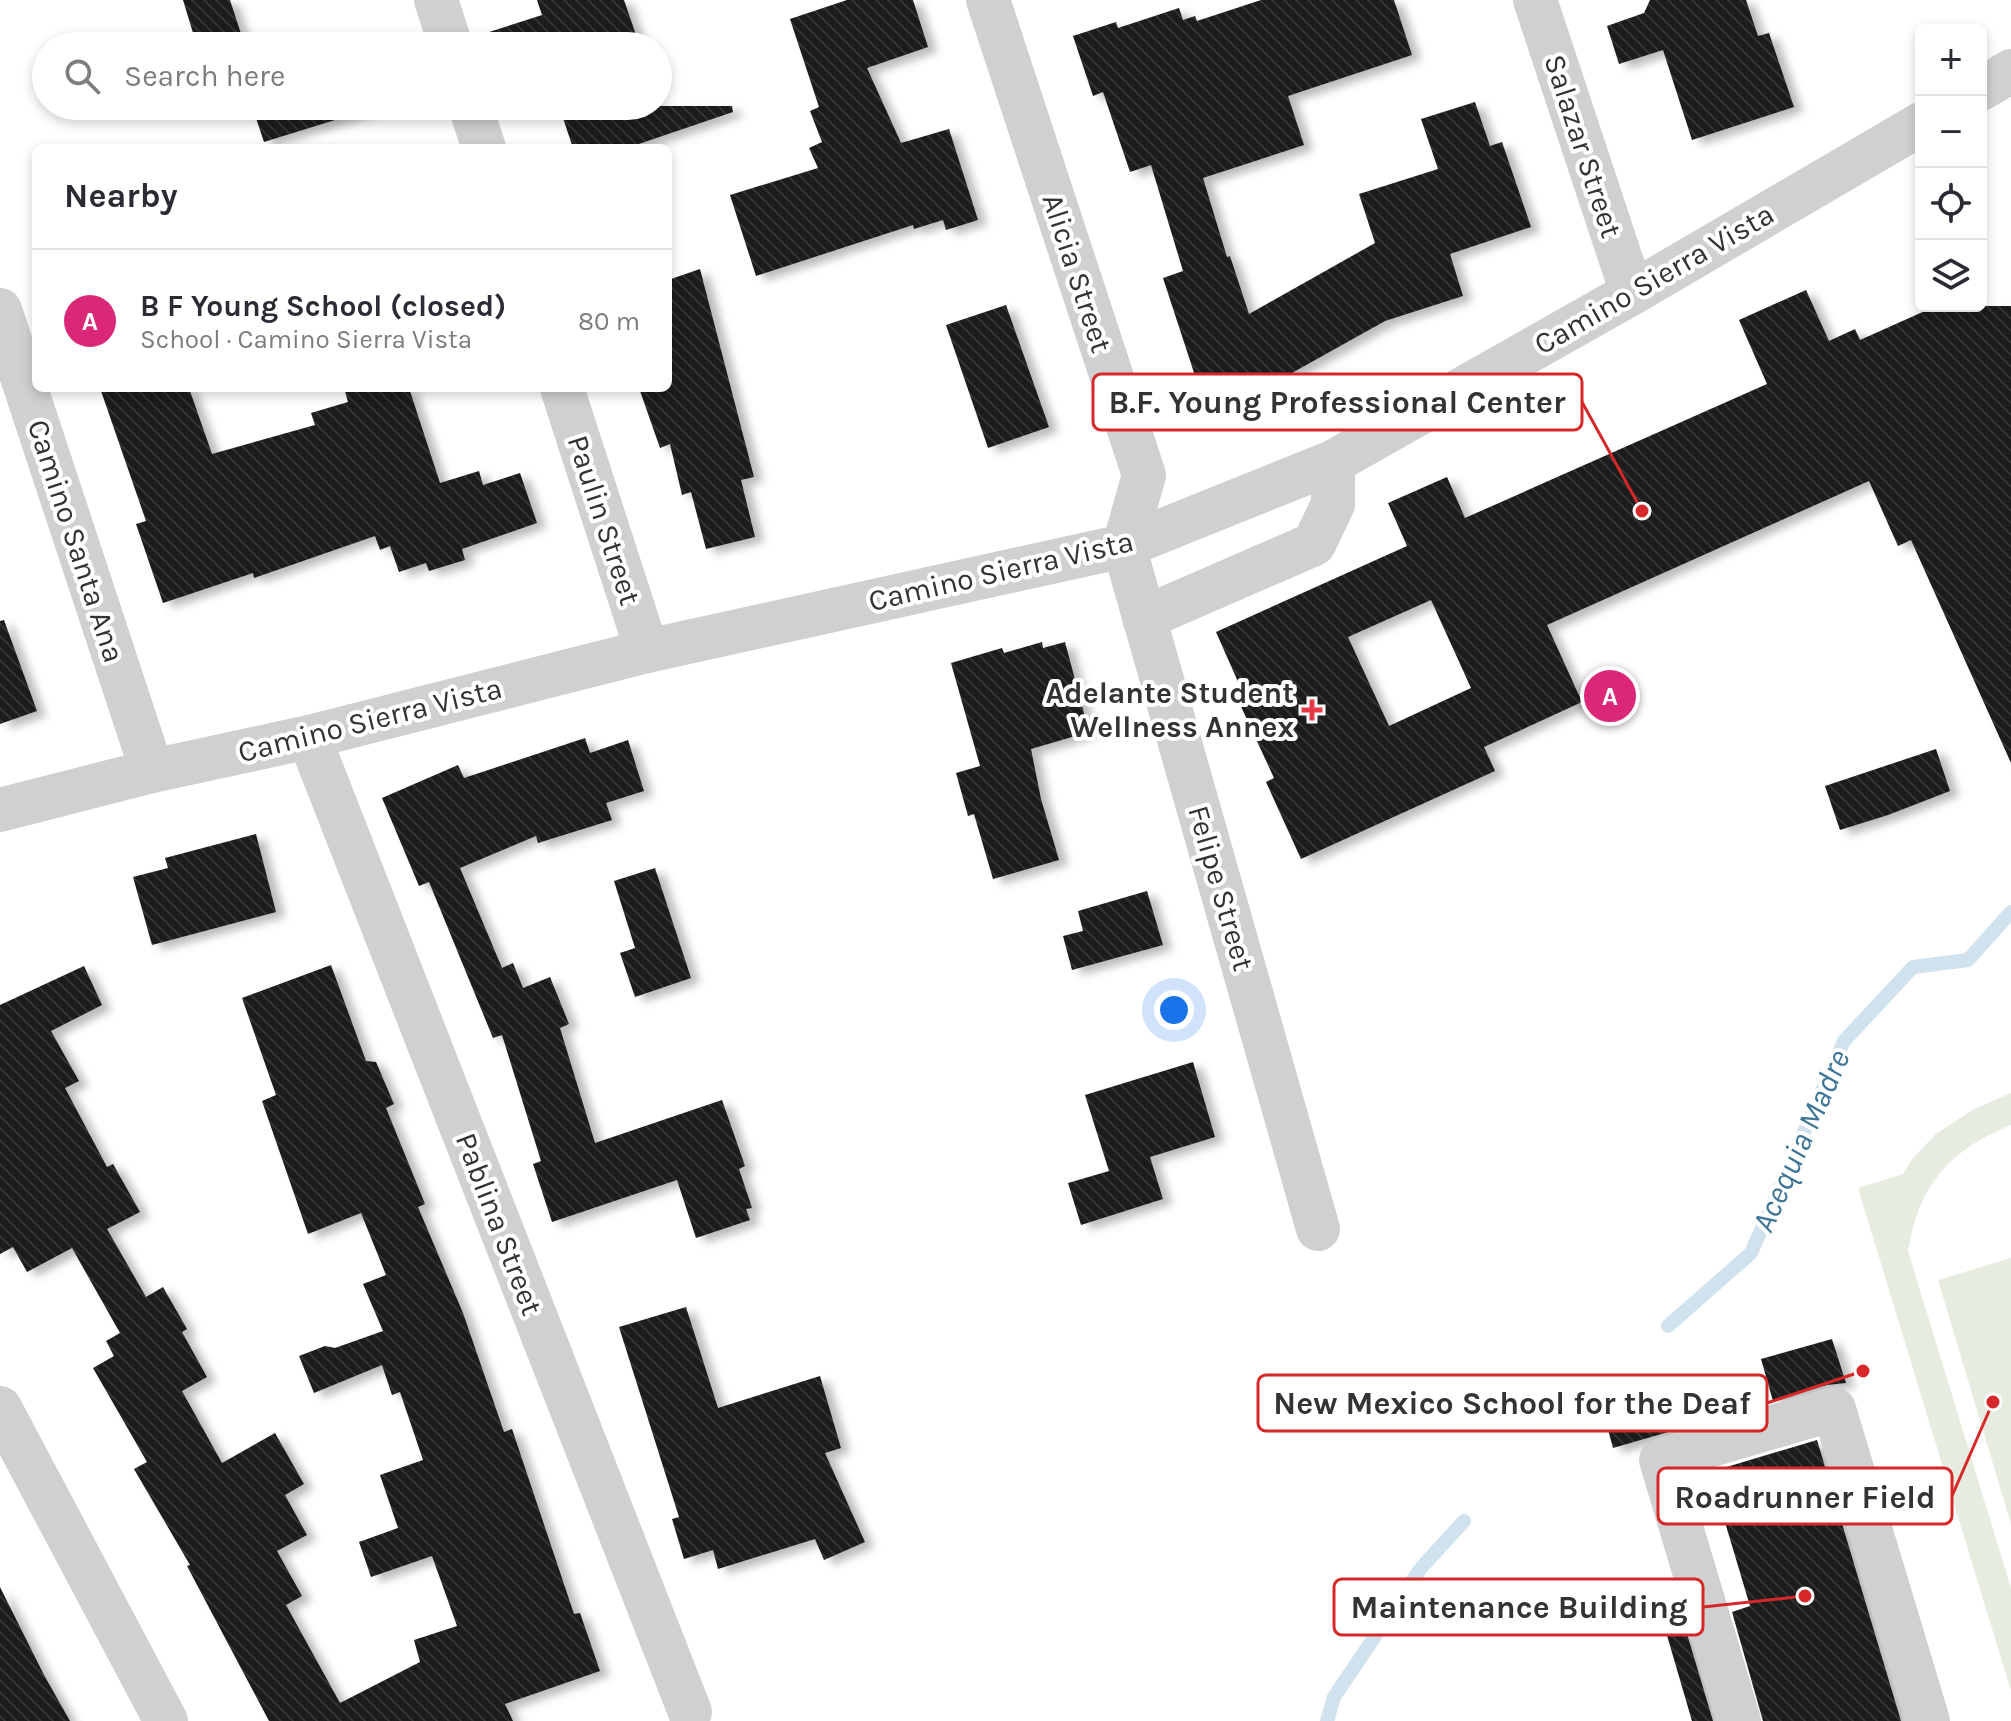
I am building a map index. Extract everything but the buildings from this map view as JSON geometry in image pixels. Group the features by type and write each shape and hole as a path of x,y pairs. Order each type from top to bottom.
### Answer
{"street":[{"path":"436,0 446,32"},
{"name":"Alicia Street","path":"988,0 1144,475 1124,546"},
{"name":"Salazar Street","path":"1535,0 1632,293"},
{"path":"1987,85 2011,71"},
{"path":"475,120 483,144"},
{"name":"Camino Sierra Vista","path":"0,810 152,771 309,737 647,651 1124,546 1333,462 1632,293 1915,128"},
{"name":"Camino Santa Ana","path":"0,310 152,771"},
{"name":"Paulin Street","path":"563,392 647,651"},
{"path":"1144,618 1314,544 1333,504 1333,462"},
{"name":"Felipe Street","path":"1124,546 1318,1229"},
{"name":"Pablina Street","path":"309,737 690,1712"},
{"path":"0,1408 166,1721"},
{"path":"1739,1721 1661,1460 1834,1409 1928,1721"}],"shaded area":[{"path":"2011,1093 2011,1125 1970,1146 1940,1173 1920,1207 1908,1251 2011,1588 2011,1691 1858,1188 1903,1174 1913,1158 1936,1134 1974,1109"},
{"path":"2011,1258 2011,1524 1938,1280"}],"waterway":[{"name":"Acequia Madre","path":"1668,1326 1751,1253 1844,1041 1913,967 1968,960 2011,912"},
{"name":"Acequia Madre","path":"1327,1721 1334,1697 1421,1568 1464,1521"}],"place":[{"name":"B.F. Young Professional Center","path":"1642,511"},
{"name":"B F Young School (closed)","path":"1610,696"},
{"name":"Adelante Student Wellness Annex","path":"1312,710"},
{"name":"New Mexico School for the Deaf","path":"1863,1371"},
{"name":"Roadrunner Field","path":"1993,1402"},
{"name":"Maintenance Building","path":"1805,1596"}]}
